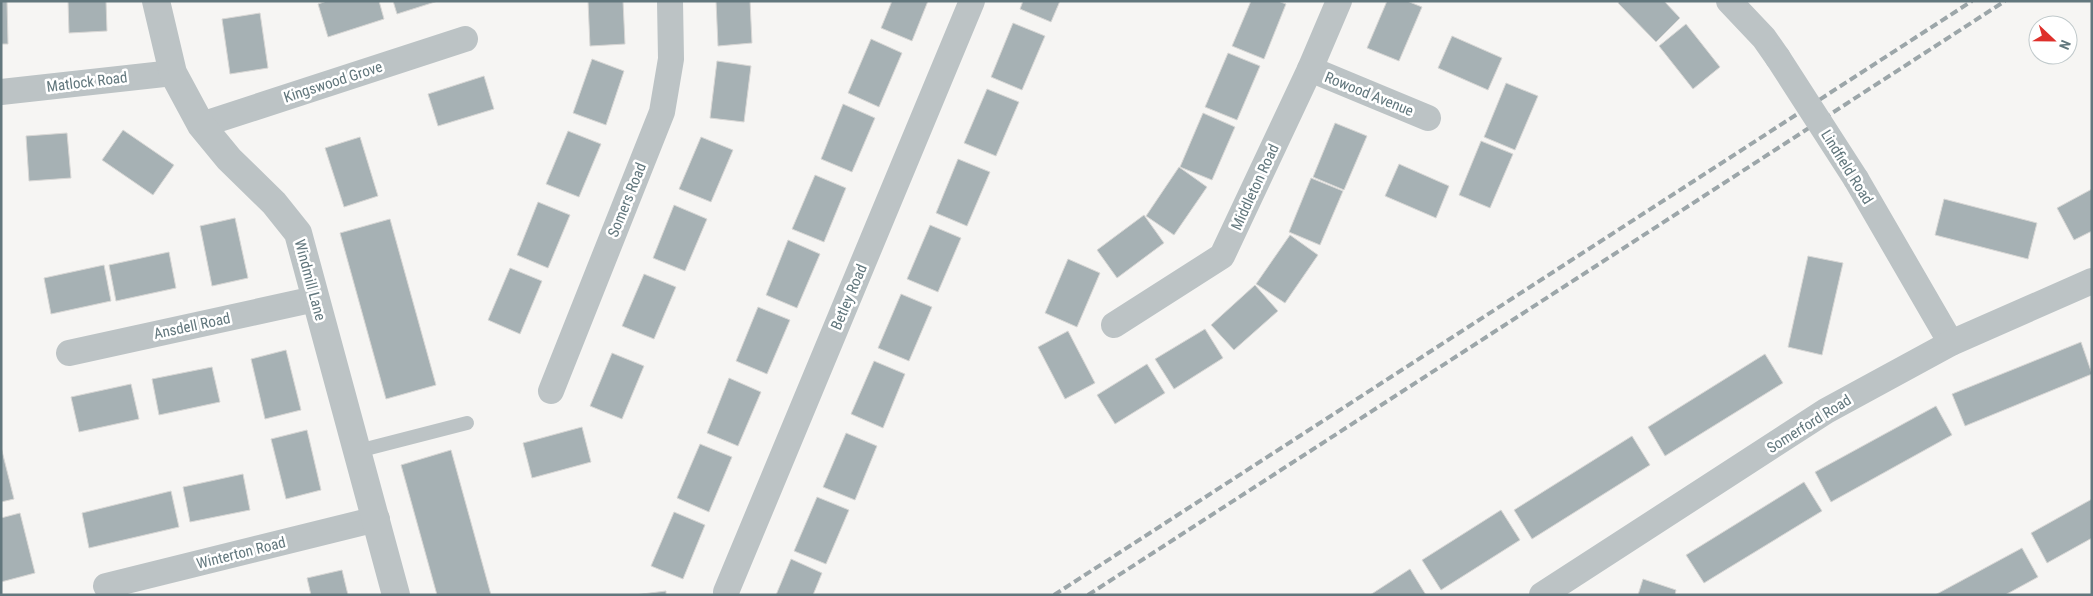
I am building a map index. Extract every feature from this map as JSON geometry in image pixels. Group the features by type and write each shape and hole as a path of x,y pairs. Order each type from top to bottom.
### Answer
{"street":[{"name":"Windmill Lane","path":"156,1 173,72 201,125 229,159 274,203 298,233 377,519 396,595"},
{"name":"Somers Road","path":"551,391 662,112 671,59 670,1"},
{"name":"Betley Road","path":"726,592 972,1"},
{"name":"Middleton Road","path":"1114,325 1222,256 1310,69 1339,1"},
{"name":"Lindfield Road","path":"1729,1 1764,38 1778,58 1856,180 1951,343"},
{"name":"Kingswood Grove","path":"201,125 465,39"},
{"name":"Rowood Avenue","path":"1310,69 1428,118"},
{"name":"Matlock Road","path":"1,92 173,72"},
{"name":"Somerford Road","path":"1542,595 1826,411 1951,343 2092,280"},
{"name":"Ansdell Road","path":"69,352 315,298"},
{"name":"Winterton Road","path":"106,586 377,519"}],"lane":[{"path":"358,450 467,423"}],"building":[{"path":"1,1 7,1 8,44 1,44"},
{"path":"68,1 106,1 107,31 69,33"},
{"path":"327,1 379,1 384,19 328,37 318,4"},
{"path":"393,1 438,1 397,14"},
{"path":"588,1 623,1 625,44 590,46"},
{"path":"716,1 750,1 752,43 718,46"},
{"path":"892,1 928,1 912,41 881,28"},
{"path":"1023,1 1060,1 1051,22 1020,9"},
{"path":"1251,1 1278,1 1286,4 1264,59 1232,46"},
{"path":"1387,1 1407,1 1422,7 1399,61 1367,48"},
{"path":"1619,1 1664,1 1680,18 1656,42 1618,3"},
{"path":"260,13 268,68 230,74 222,19"},
{"path":"1013,23 1045,36 1022,90 991,77"},
{"path":"1686,24 1720,67 1693,89 1659,46"},
{"path":"1452,36 1502,58 1488,90 1438,68"},
{"path":"871,39 902,53 879,107 848,93"},
{"path":"1228,53 1260,66 1237,120 1205,107"},
{"path":"592,59 624,71 606,125 573,113"},
{"path":"717,61 751,66 744,122 710,118"},
{"path":"484,76 494,109 438,126 428,94"},
{"path":"1506,83 1538,96 1515,150 1484,137"},
{"path":"987,89 1019,102 996,156 964,143"},
{"path":"843,104 875,118 852,172 821,159"},
{"path":"1203,113 1235,127 1212,180 1180,167"},
{"path":"1335,123 1367,136 1344,190 1313,177"},
{"path":"123,130 174,165 153,195 102,160"},
{"path":"568,131 601,144 579,197 546,184"},
{"path":"67,133 71,178 29,181 26,136"},
{"path":"360,137 378,196 344,207 325,148"},
{"path":"701,137 733,150 711,202 679,189"},
{"path":"1481,141 1513,154 1490,208 1459,195"},
{"path":"958,159 990,172 967,226 936,213"},
{"path":"1399,164 1449,186 1436,218 1385,196"},
{"path":"1179,167 1207,187 1174,235 1146,216"},
{"path":"815,175 846,188 824,242 792,229"},
{"path":"1311,178 1343,191 1320,245 1289,232"},
{"path":"2092,189 2092,231 2074,240 2057,208"},
{"path":"1944,199 2037,223 2028,259 1935,235"},
{"path":"538,202 570,215 548,268 517,255"},
{"path":"674,205 707,219 685,271 653,258"},
{"path":"1144,215 1164,243 1117,278 1097,250"},
{"path":"235,218 248,278 212,286 200,226"},
{"path":"390,219 436,385 386,399 340,233"},
{"path":"930,225 961,238 938,292 907,279"},
{"path":"1290,235 1318,255 1285,303 1256,284"},
{"path":"788,240 820,254 797,308 766,295"},
{"path":"169,252 176,288 116,301 109,265"},
{"path":"1808,256 1843,263 1822,355 1788,347"},
{"path":"1068,259 1100,273 1077,327 1045,313"},
{"path":"104,265 111,301 51,314 44,278"},
{"path":"510,268 542,281 520,334 488,320"},
{"path":"644,274 676,287 654,339 622,326"},
{"path":"1255,285 1278,311 1234,350 1211,325"},
{"path":"901,294 932,307 909,361 878,348"},
{"path":"758,307 790,320 767,374 736,361"},
{"path":"1205,329 1223,358 1174,389 1155,359"},
{"path":"1068,331 1095,383 1065,399 1038,347"},
{"path":"2081,342 2092,374 1965,426 1952,394"},
{"path":"286,350 301,410 265,419 251,359"},
{"path":"612,353 644,366 622,419 590,406"},
{"path":"1765,354 1783,383 1665,456 1648,427"},
{"path":"874,361 905,374 883,428 851,414"},
{"path":"1147,364 1165,393 1115,424 1097,395"},
{"path":"212,367 220,402 159,415 152,379"},
{"path":"729,378 761,392 738,446 707,433"},
{"path":"131,384 139,419 79,432 71,397"},
{"path":"1936,406 1952,435 1831,502 1815,472"},
{"path":"582,427 591,462 532,478 523,443"},
{"path":"307,430 321,490 286,499 271,439"},
{"path":"846,433 877,446 855,500 823,487"},
{"path":"1632,436 1650,465 1532,539 1514,510"},
{"path":"700,444 732,457 709,512 677,498"},
{"path":"1,447 14,499 1,502"},
{"path":"451,450 491,595 437,595 401,465"},
{"path":"243,474 250,510 190,522 183,487"},
{"path":"1804,482 1822,511 1704,583 1686,555"},
{"path":"171,491 179,527 89,548 82,513"},
{"path":"817,497 849,510 826,564 794,551"},
{"path":"2092,499 2092,538 2047,563 2031,533"},
{"path":"1501,510 1520,540 1441,590 1422,560"},
{"path":"674,512 705,525 683,579 651,566"},
{"path":"20,513 35,573 1,582 1,518"},
{"path":"2022,548 2038,577 2005,595 1935,595"},
{"path":"791,559 822,573 813,595 776,595"},
{"path":"1410,569 1426,595 1370,595"},
{"path":"342,570 348,595 311,595 307,578"},
{"path":"1643,579 1676,590 1675,595 1638,595"},
{"path":"666,591 666,595 634,595"}],"railway":[{"path":"1054,595 1972,1"},
{"path":"1088,595 2005,1"}]}
